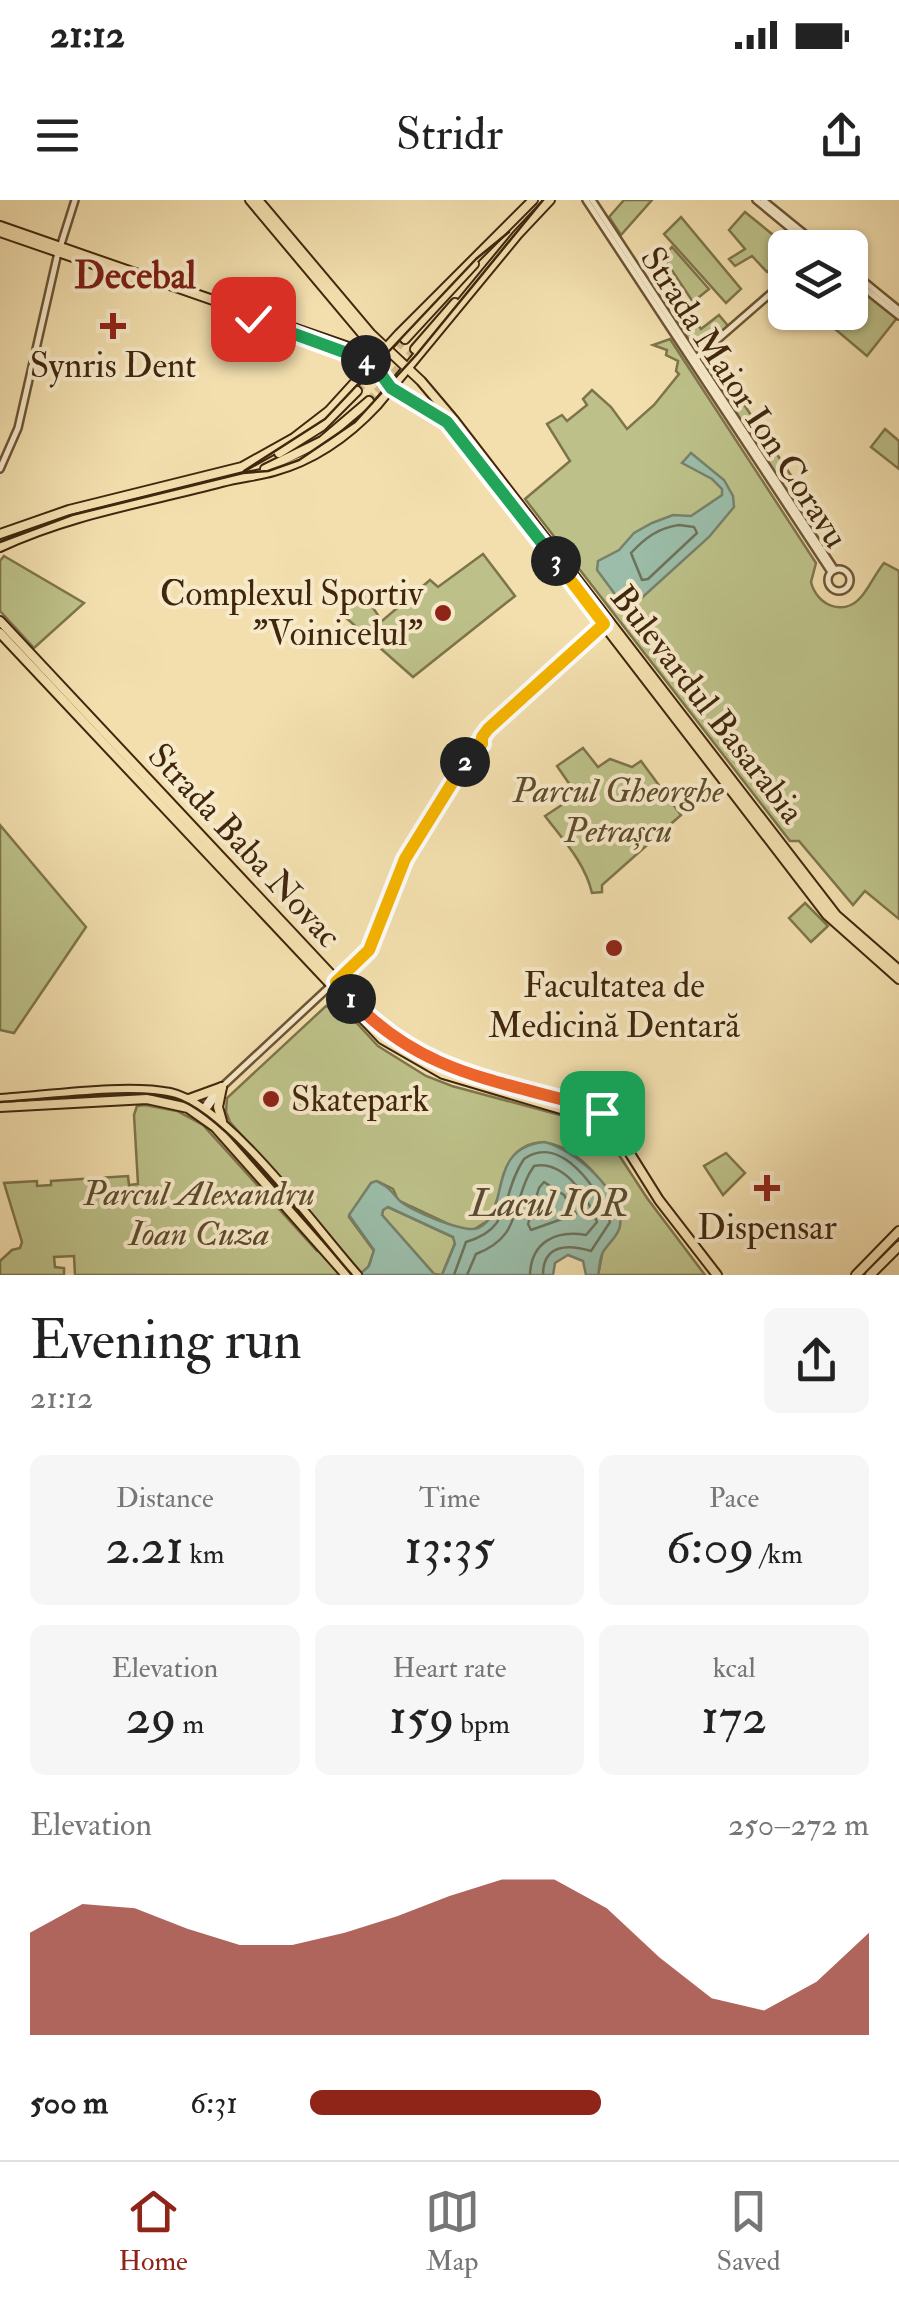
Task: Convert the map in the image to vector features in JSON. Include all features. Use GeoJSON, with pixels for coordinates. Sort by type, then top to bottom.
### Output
{"type":"FeatureCollection","features":[{"type":"Feature","properties":{"kind":"main road"},"geometry":{"type":"LineString","coordinates":[[250,200],[372,346],[373,358],[391,388]]}},
{"type":"Feature","properties":{"kind":"main road","name":"Bulevardul Basarabia"},"geometry":{"type":"LineString","coordinates":[[258,200],[371,334],[464,432],[827,915],[899,978]]}},
{"type":"Feature","properties":{"kind":"main road"},"geometry":{"type":"LineString","coordinates":[[245,471],[320,420],[373,358],[402,337],[533,200]]}},
{"type":"Feature","properties":{"kind":"main road"},"geometry":{"type":"LineString","coordinates":[[415,349],[550,200]]}},
{"type":"Feature","properties":{"kind":"main road"},"geometry":{"type":"LineString","coordinates":[[0,229],[373,358]]}},
{"type":"Feature","properties":{"kind":"main road"},"geometry":{"type":"LineString","coordinates":[[3,532],[69,510],[245,471],[281,469],[325,448],[356,426],[391,388],[518,234]]}},
{"type":"Feature","properties":{"kind":"main road"},"geometry":{"type":"LineString","coordinates":[[371,334],[402,337]]}},
{"type":"Feature","properties":{"kind":"main road","name":"Bulevardul Basarabia"},"geometry":{"type":"LineString","coordinates":[[391,388],[450,425],[825,902],[848,928],[899,970]]}},
{"type":"Feature","properties":{"kind":"main road"},"geometry":{"type":"LineString","coordinates":[[245,471],[311,434],[357,390]]}},
{"type":"Feature","properties":{"kind":"main road"},"geometry":{"type":"LineString","coordinates":[[0,547],[62,522],[245,471],[316,445],[346,424],[369,401]]}},
{"type":"Feature","properties":{"kind":"main road","name":"Strada Baba Novac"},"geometry":{"type":"LineString","coordinates":[[0,621],[376,1034],[424,1065],[454,1077],[614,1126]]}},
{"type":"Feature","properties":{"kind":"main road","name":"Strada Baba Novac"},"geometry":{"type":"LineString","coordinates":[[0,633],[333,985],[384,1032],[428,1059],[455,1070],[602,1108],[614,1126]]}},
{"type":"Feature","properties":{"kind":"main road"},"geometry":{"type":"LineString","coordinates":[[188,1099],[222,1087]]}},
{"type":"Feature","properties":{"kind":"main road"},"geometry":{"type":"LineString","coordinates":[[222,1087],[218,1103],[222,1121]]}},
{"type":"Feature","properties":{"kind":"main road"},"geometry":{"type":"LineString","coordinates":[[0,1099],[146,1091],[188,1099],[346,1271],[357,1275]]}},
{"type":"Feature","properties":{"kind":"main road"},"geometry":{"type":"LineString","coordinates":[[0,1107],[147,1099],[173,1103],[222,1121],[346,1271]]}},
{"type":"Feature","properties":{"kind":"main road"},"geometry":{"type":"LineString","coordinates":[[577,1112],[602,1108]]}},
{"type":"Feature","properties":{"kind":"main road"},"geometry":{"type":"LineString","coordinates":[[614,1126],[659,1200],[717,1275]]}},
{"type":"Feature","properties":{"kind":"main road"},"geometry":{"type":"LineString","coordinates":[[863,1274],[899,1231]]}},
{"type":"Feature","properties":{"kind":"main road"},"geometry":{"type":"LineString","coordinates":[[863,1274],[886,1260],[899,1246]]}},
{"type":"Feature","properties":{"kind":"main road"},"geometry":{"type":"LineString","coordinates":[[878,1253],[886,1260]]}},
{"type":"Feature","properties":{"kind":"street"},"geometry":{"type":"LineString","coordinates":[[0,469],[18,428],[59,249],[75,200]]}},
{"type":"Feature","properties":{"kind":"street","name":"Strada Maior Ion Coravu"},"geometry":{"type":"LineString","coordinates":[[589,200],[833,571],[848,574],[850,582],[845,589],[829,586],[833,571]]}},
{"type":"Feature","properties":{"kind":"street"},"geometry":{"type":"LineString","coordinates":[[756,200],[792,230]]}},
{"type":"Feature","properties":{"kind":"street"},"geometry":{"type":"LineString","coordinates":[[763,200],[800,230]]}},
{"type":"Feature","properties":{"kind":"street"},"geometry":{"type":"LineString","coordinates":[[868,288],[899,313]]}},
{"type":"Feature","properties":{"kind":"street"},"geometry":{"type":"LineString","coordinates":[[694,360],[768,296]]}},
{"type":"Feature","properties":{"kind":"street"},"geometry":{"type":"LineString","coordinates":[[203,1112],[222,1087],[369,950],[405,859],[477,744],[475,739],[482,737],[606,622]]}},
{"type":"Feature","properties":{"kind":"green space"},"geometry":{"type":"Polygon","coordinates":[[[624,200],[652,200],[621,235],[609,217],[624,200]]]}},
{"type":"Feature","properties":{"kind":"green space"},"geometry":{"type":"Polygon","coordinates":[[[745,212],[768,231],[768,271],[752,256],[735,266],[729,259],[745,249],[729,230],[745,212]]]}},
{"type":"Feature","properties":{"kind":"green space"},"geometry":{"type":"Polygon","coordinates":[[[681,217],[741,289],[726,303],[664,234],[681,217]]]}},
{"type":"Feature","properties":{"kind":"green space"},"geometry":{"type":"Polygon","coordinates":[[[672,247],[709,289],[693,302],[663,257],[672,247]]]}},
{"type":"Feature","properties":{"kind":"green space"},"geometry":{"type":"Polygon","coordinates":[[[868,295],[897,318],[867,356],[836,330],[868,330],[868,295]]]}},
{"type":"Feature","properties":{"kind":"green space"},"geometry":{"type":"Polygon","coordinates":[[[688,311],[701,329],[719,315],[729,327],[698,354],[675,319],[688,311]]]}},
{"type":"Feature","properties":{"kind":"green space"},"geometry":{"type":"Polygon","coordinates":[[[670,339],[816,563],[811,582],[818,597],[831,606],[846,607],[861,597],[884,563],[899,571],[899,919],[865,891],[853,905],[799,841],[790,841],[525,499],[570,461],[547,424],[562,415],[567,421],[587,405],[583,399],[592,390],[627,429],[654,405],[679,374],[678,361],[666,355],[667,350],[653,345],[670,339]]]}},
{"type":"Feature","properties":{"kind":"green space"},"geometry":{"type":"Polygon","coordinates":[[[733,394],[741,400],[792,477],[782,484],[728,401],[733,394]]]}},
{"type":"Feature","properties":{"kind":"green space"},"geometry":{"type":"Polygon","coordinates":[[[885,429],[899,441],[899,469],[871,447],[885,429]]]}},
{"type":"Feature","properties":{"kind":"green space","name":"Complexul Sportiv \"Voinicelul\""},"geometry":{"type":"Polygon","coordinates":[[[483,554],[515,596],[413,677],[344,616],[350,604],[348,597],[360,589],[382,621],[430,580],[438,587],[483,554]]]}},
{"type":"Feature","properties":{"kind":"green space"},"geometry":{"type":"Polygon","coordinates":[[[4,556],[84,603],[34,648],[0,611],[0,561],[4,556]]]}},
{"type":"Feature","properties":{"kind":"green space","name":"Parcul Gheorghe Petrașcu"},"geometry":{"type":"Polygon","coordinates":[[[583,748],[598,767],[610,759],[632,767],[641,761],[681,815],[602,885],[602,892],[592,893],[579,862],[545,816],[577,795],[557,766],[583,748]]]}},
{"type":"Feature","properties":{"kind":"green space"},"geometry":{"type":"Polygon","coordinates":[[[0,825],[86,927],[14,1033],[0,1030],[0,825]]]}},
{"type":"Feature","properties":{"kind":"green space"},"geometry":{"type":"Polygon","coordinates":[[[805,903],[828,926],[811,942],[789,918],[805,903]]]}},
{"type":"Feature","properties":{"kind":"green space","name":"Parcul Alexandru Ioan Cuza"},"geometry":{"type":"Polygon","coordinates":[[[326,1006],[335,1010],[342,1007],[378,1046],[426,1076],[582,1121],[604,1132],[705,1275],[598,1275],[607,1189],[578,1158],[554,1145],[541,1143],[516,1153],[489,1220],[473,1230],[461,1230],[398,1200],[393,1189],[377,1181],[371,1183],[349,1217],[374,1251],[368,1268],[352,1275],[358,1269],[230,1122],[226,1112],[227,1098],[326,1006]]]}},
{"type":"Feature","properties":{"kind":"green space","name":"Parcul Alexandru Ioan Cuza"},"geometry":{"type":"Polygon","coordinates":[[[137,1106],[177,1111],[203,1125],[338,1275],[75,1275],[74,1256],[54,1257],[55,1267],[64,1268],[64,1275],[0,1275],[0,1261],[20,1248],[22,1242],[4,1183],[37,1181],[37,1186],[51,1185],[51,1181],[128,1176],[129,1185],[138,1184],[134,1115],[137,1106]]]}},
{"type":"Feature","properties":{"kind":"green space"},"geometry":{"type":"Polygon","coordinates":[[[726,1153],[745,1173],[723,1195],[704,1166],[726,1153]]]}},
{"type":"Feature","properties":{"kind":"green space"},"geometry":{"type":"Polygon","coordinates":[[[388,1207],[453,1237],[455,1243],[442,1275],[434,1274],[382,1215],[388,1207]]]}},
{"type":"Feature","properties":{"kind":"water"},"geometry":{"type":"Polygon","coordinates":[[[691,453],[724,480],[734,507],[709,537],[635,604],[623,605],[597,570],[598,561],[619,550],[634,533],[652,523],[673,515],[691,516],[722,495],[722,489],[712,479],[682,463],[691,453]]]}},
{"type":"Feature","properties":{"kind":"water","name":"Lacul IOR"},"geometry":{"type":"Polygon","coordinates":[[[544,1142],[582,1163],[614,1200],[620,1226],[602,1255],[598,1275],[586,1275],[583,1261],[568,1255],[555,1263],[553,1275],[442,1275],[455,1244],[453,1237],[388,1207],[382,1215],[435,1275],[359,1275],[369,1266],[374,1250],[349,1215],[371,1183],[376,1181],[425,1215],[462,1228],[478,1228],[488,1221],[494,1209],[513,1156],[525,1147],[544,1142]]]}},
{"type":"Feature","properties":{"kind":"tunnel"},"geometry":{"type":"LineString","coordinates":[[357,391],[405,339]]}},
{"type":"Feature","properties":{"kind":"tunnel"},"geometry":{"type":"LineString","coordinates":[[369,401],[415,349]]}},
{"type":"Feature","properties":{"kind":"tram line"},"geometry":{"type":"LineString","coordinates":[[0,542],[72,515],[243,473],[268,471],[299,460],[355,422],[417,354],[543,200]]}},
{"type":"Feature","properties":{"kind":"tram line"},"geometry":{"type":"LineString","coordinates":[[244,471],[325,419],[476,259],[509,232]]}},
{"type":"Feature","properties":{"kind":"tram line"},"geometry":{"type":"LineString","coordinates":[[0,1102],[137,1093],[175,1098],[196,1108],[244,1149],[352,1275]]}},
{"type":"Feature","properties":{"kind":"place","name":"Synris Dent"},"geometry":{"type":"Point","coordinates":[113,326]}},
{"type":"Feature","properties":{"kind":"place","name":"Complexul Sportiv \"Voinicelul\""},"geometry":{"type":"Point","coordinates":[443,613]}},
{"type":"Feature","properties":{"kind":"place","name":"Facultatea de Medicină Dentară"},"geometry":{"type":"Point","coordinates":[614,948]}},
{"type":"Feature","properties":{"kind":"place","name":"Skatepark"},"geometry":{"type":"Point","coordinates":[271,1099]}},
{"type":"Feature","properties":{"kind":"place","name":"Dispensar"},"geometry":{"type":"Point","coordinates":[767,1188]}},
{"type":"Feature","properties":{"kind":"district","name":"Decebal"},"geometry":{"type":"Point","coordinates":[135,275]}},
{"type":"Feature","properties":{"kind":"route"},"geometry":{"type":"LineString","coordinates":[[253,319],[373,363],[391,388],[447,422],[604,624],[482,737],[482,744],[477,744],[405,859],[369,950],[336,982],[384,1032],[428,1059],[602,1113]]}}]}
